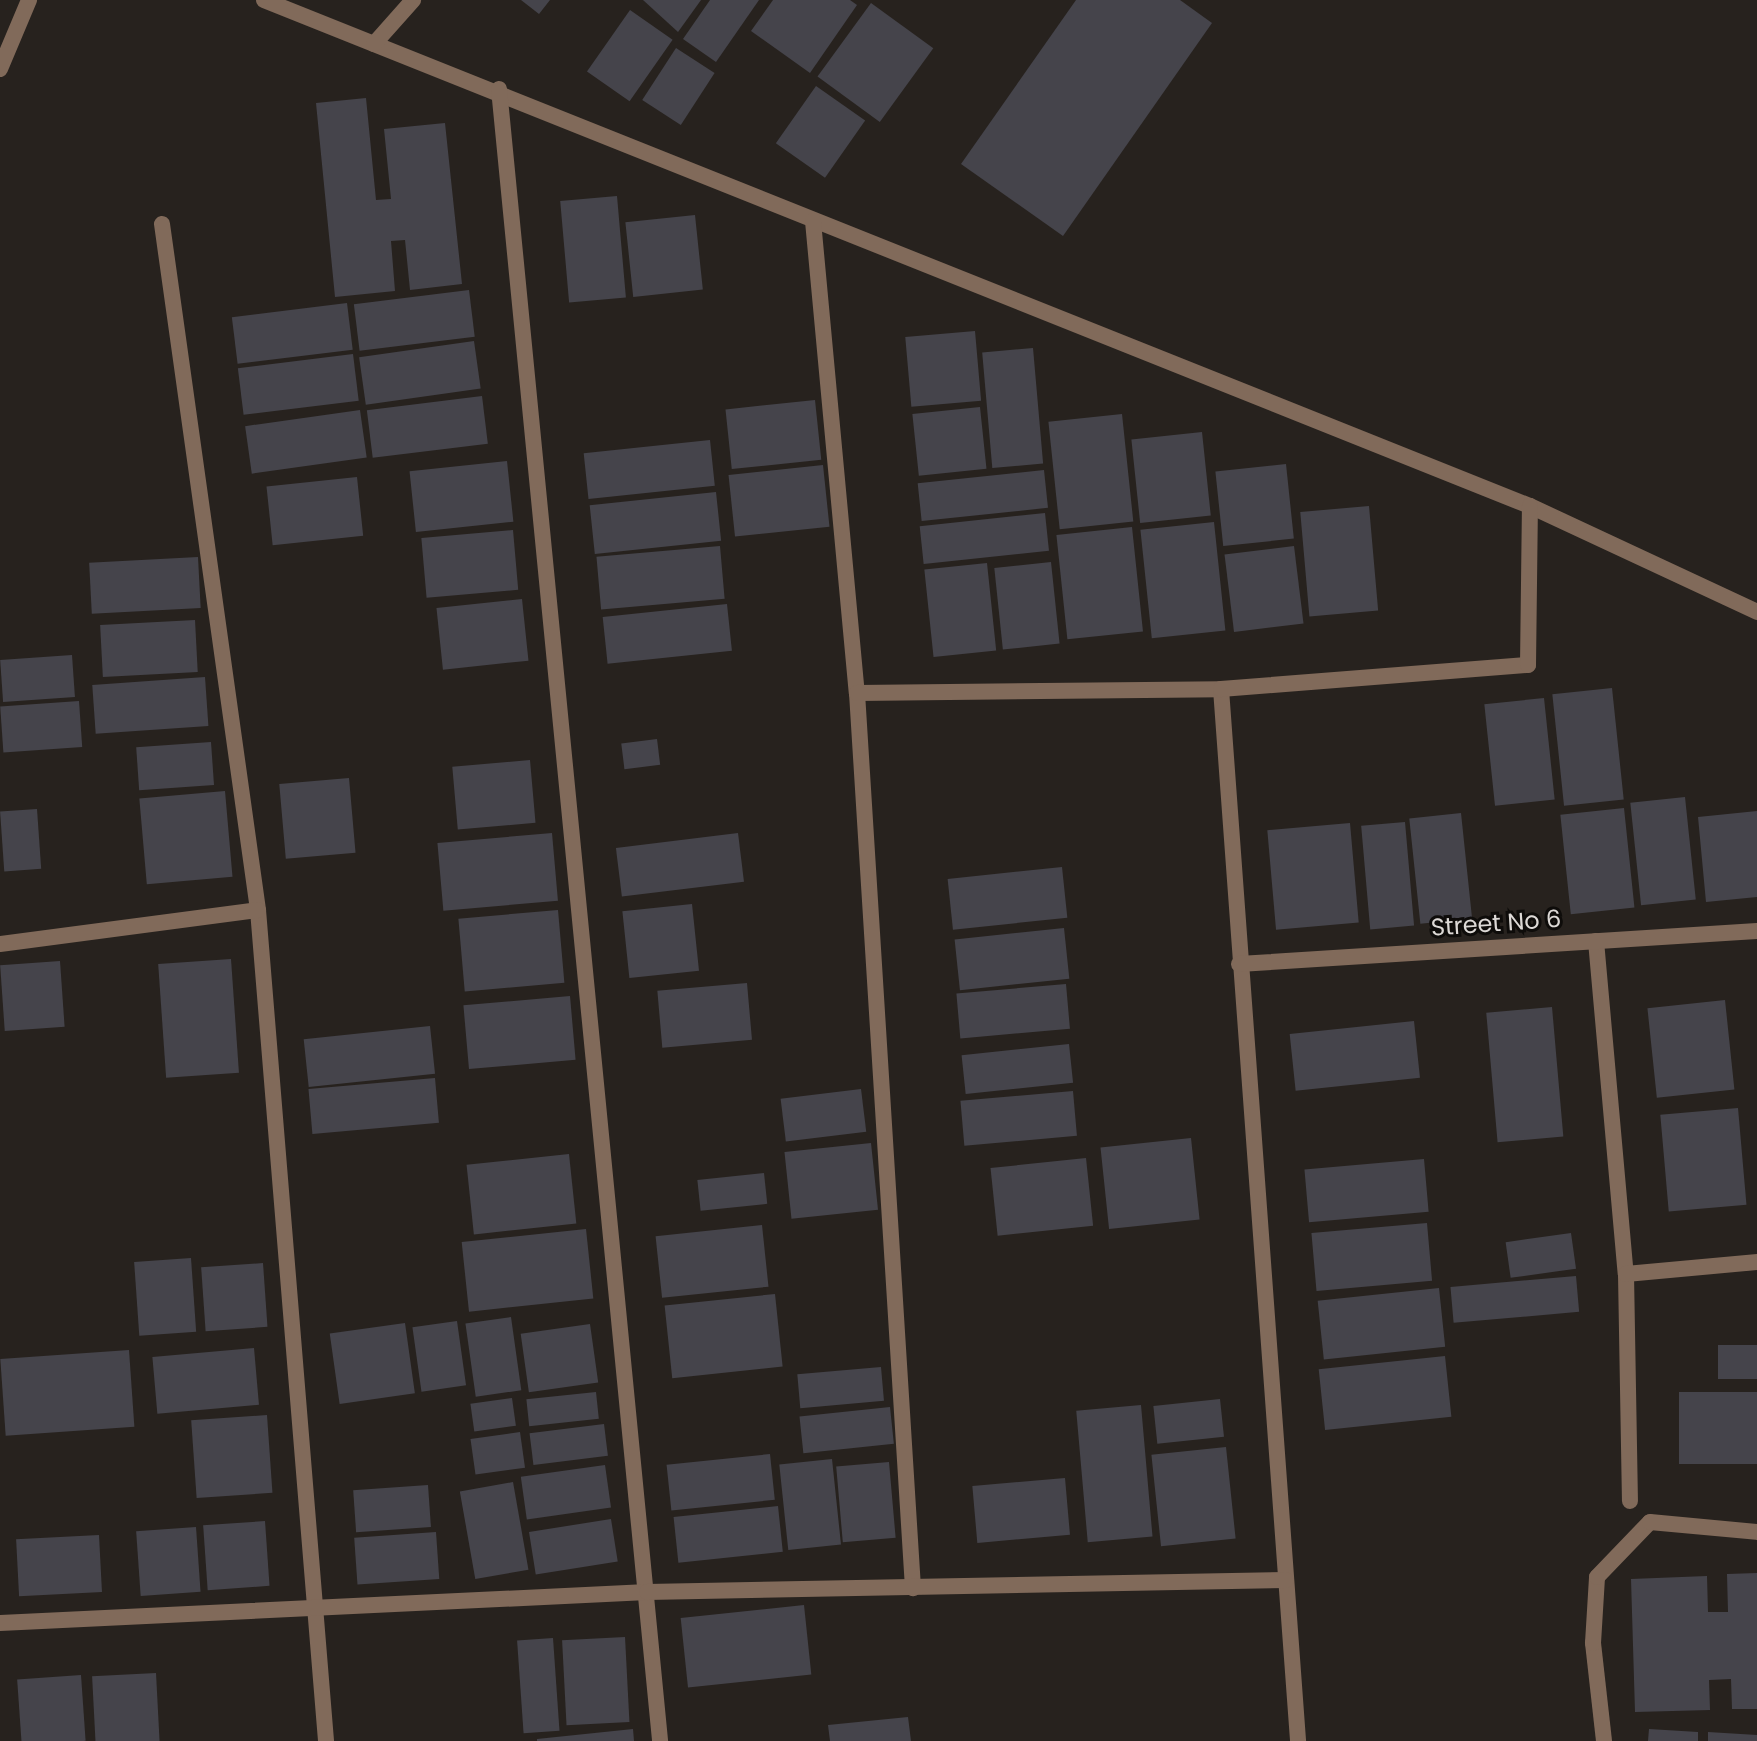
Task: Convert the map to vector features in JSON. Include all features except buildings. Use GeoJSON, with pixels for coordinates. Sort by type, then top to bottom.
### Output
{"type":"FeatureCollection","features":[{"type":"Feature","properties":{"kind":"street"},"geometry":{"type":"LineString","coordinates":[[0,69],[29,0]]}},
{"type":"Feature","properties":{"kind":"street"},"geometry":{"type":"LineString","coordinates":[[264,0],[499,89],[813,221],[1530,506],[1757,612]]}},
{"type":"Feature","properties":{"kind":"street"},"geometry":{"type":"LineString","coordinates":[[374,44],[413,0]]}},
{"type":"Feature","properties":{"kind":"street"},"geometry":{"type":"LineString","coordinates":[[499,89],[660,1741]]}},
{"type":"Feature","properties":{"kind":"street"},"geometry":{"type":"LineString","coordinates":[[813,221],[857,693],[913,1588]]}},
{"type":"Feature","properties":{"kind":"street"},"geometry":{"type":"LineString","coordinates":[[162,224],[258,910],[326,1741]]}},
{"type":"Feature","properties":{"kind":"street"},"geometry":{"type":"LineString","coordinates":[[857,693],[1221,689],[1528,665],[1530,506]]}},
{"type":"Feature","properties":{"kind":"street"},"geometry":{"type":"LineString","coordinates":[[1221,689],[1298,1741]]}},
{"type":"Feature","properties":{"kind":"street"},"geometry":{"type":"LineString","coordinates":[[0,944],[258,910]]}},
{"type":"Feature","properties":{"kind":"street","name":"Street No 6"},"geometry":{"type":"LineString","coordinates":[[1239,964],[1757,931]]}},
{"type":"Feature","properties":{"kind":"street"},"geometry":{"type":"LineString","coordinates":[[1596,941],[1626,1274],[1630,1501]]}},
{"type":"Feature","properties":{"kind":"street"},"geometry":{"type":"LineString","coordinates":[[1626,1274],[1757,1262]]}},
{"type":"Feature","properties":{"kind":"street"},"geometry":{"type":"LineString","coordinates":[[1604,1741],[1593,1643],[1597,1577],[1650,1522],[1757,1532]]}},
{"type":"Feature","properties":{"kind":"street"},"geometry":{"type":"LineString","coordinates":[[0,1623],[647,1592],[1286,1580]]}}]}
